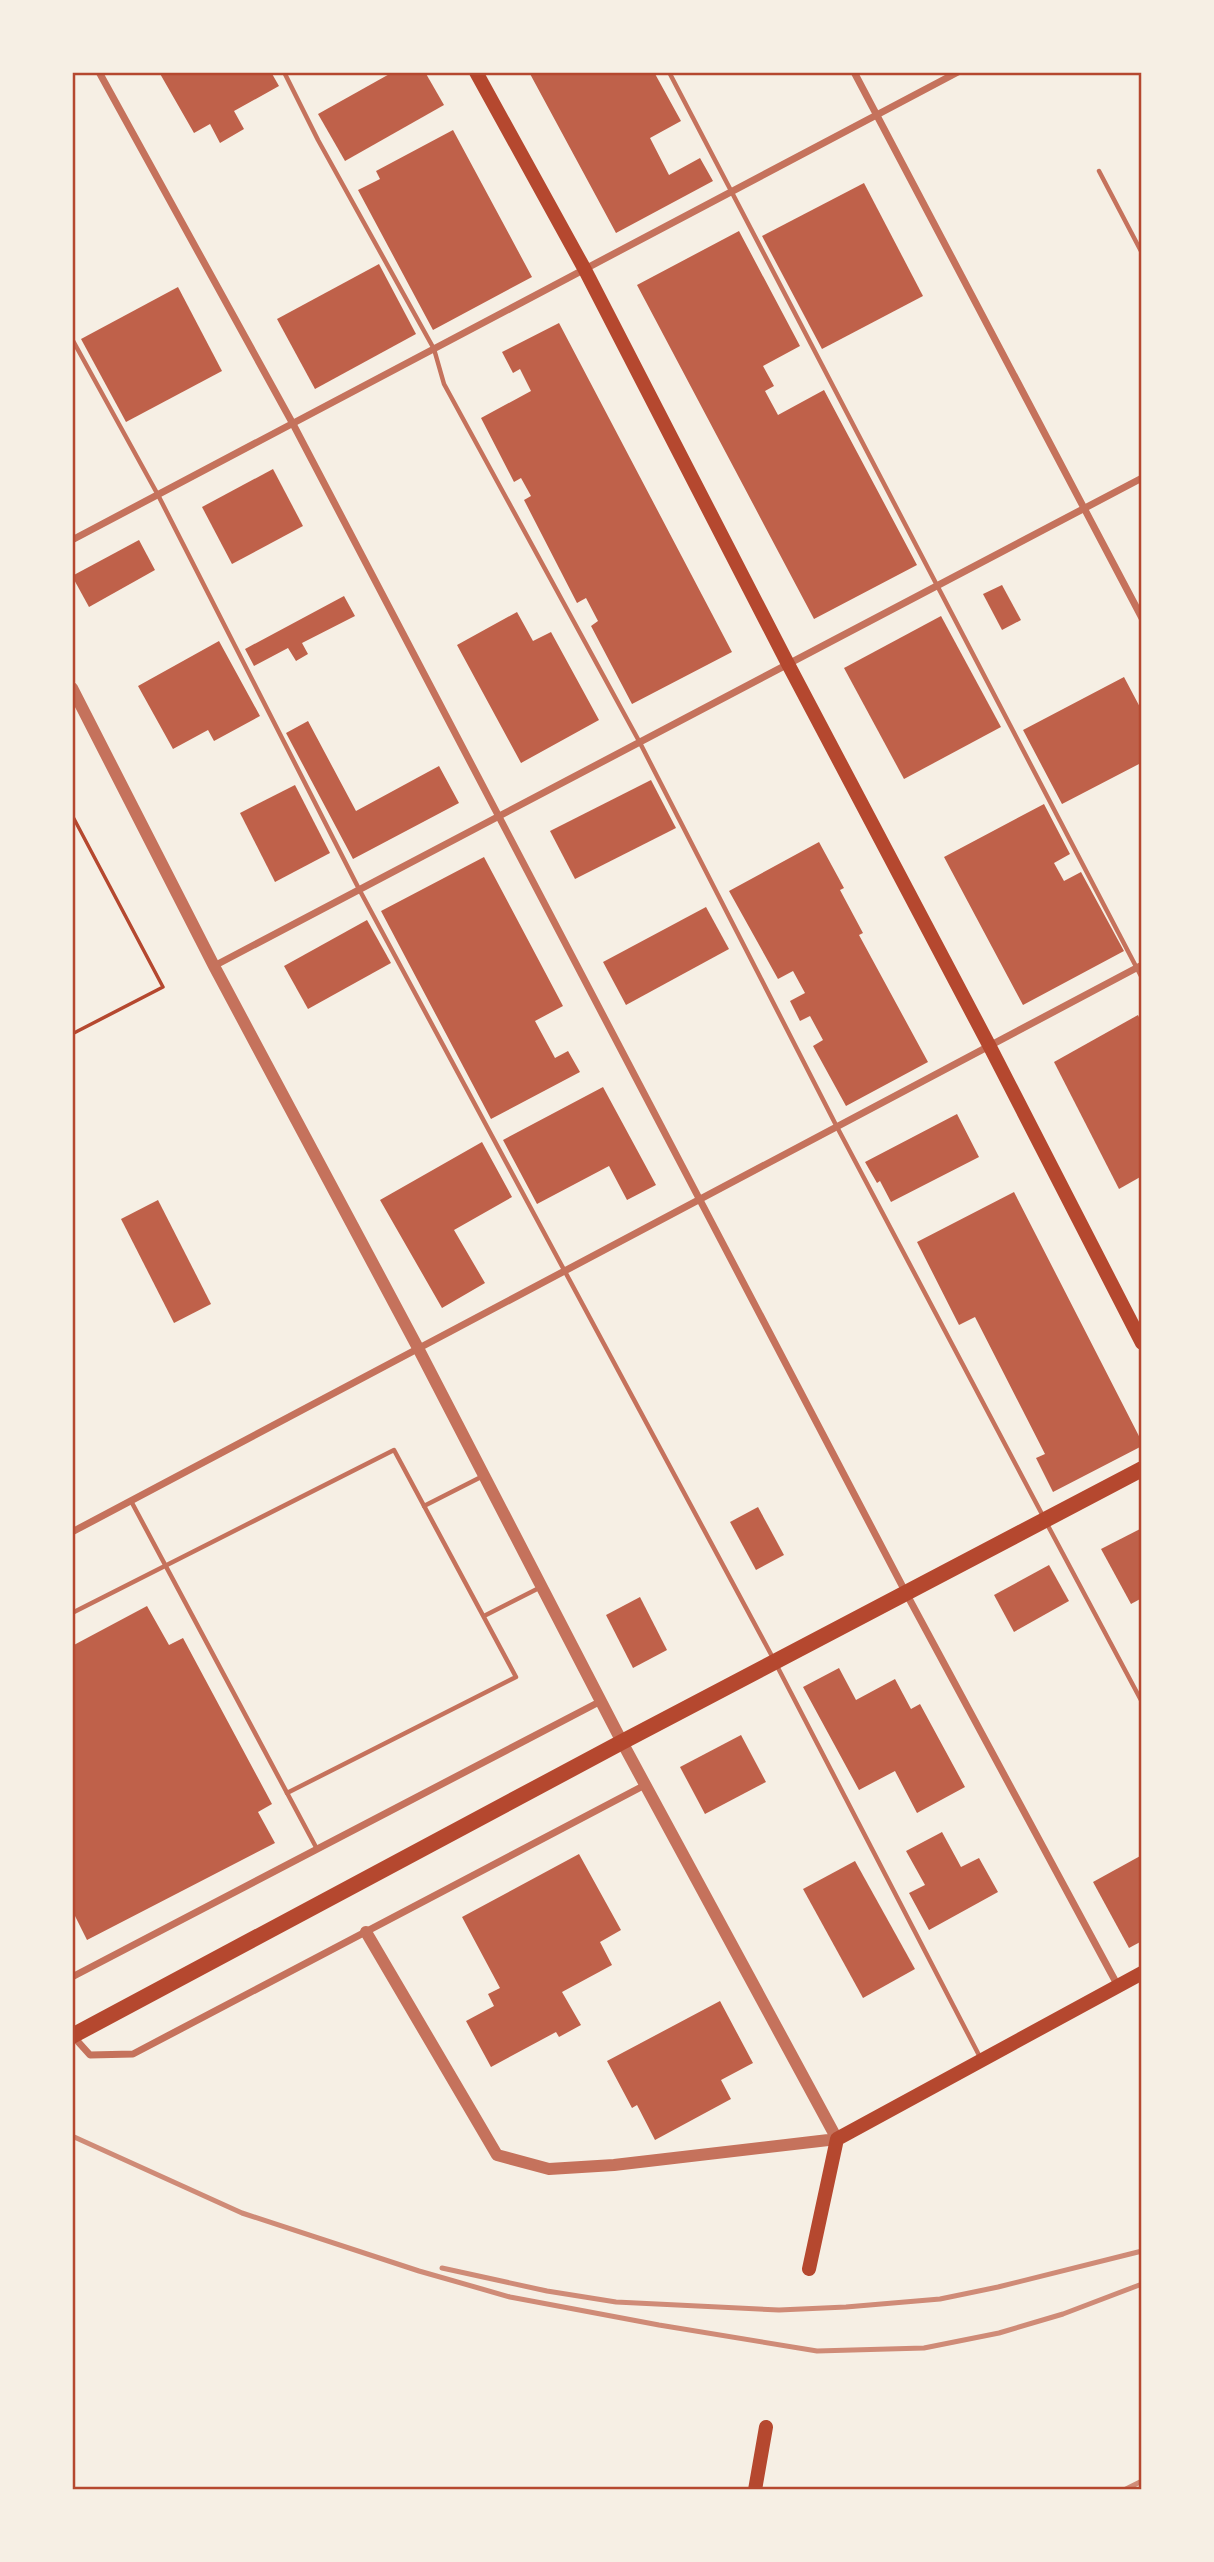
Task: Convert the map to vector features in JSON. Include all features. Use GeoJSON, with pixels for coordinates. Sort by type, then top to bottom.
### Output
{"type":"FeatureCollection","features":[{"type":"Feature","properties":{"kind":"highway"},"geometry":{"type":"LineString","coordinates":[[72,2035],[1142,1469]]}},
{"type":"Feature","properties":{"kind":"main road"},"geometry":{"type":"LineString","coordinates":[[476,72],[584,268],[1142,1343]]}},
{"type":"Feature","properties":{"kind":"main road"},"geometry":{"type":"LineString","coordinates":[[809,2269],[837,2139],[1142,1973]]}},
{"type":"Feature","properties":{"kind":"main road"},"geometry":{"type":"LineString","coordinates":[[755,2490],[766,2427]]}},
{"type":"Feature","properties":{"kind":"street"},"geometry":{"type":"LineString","coordinates":[[99,72],[293,424],[906,1593],[1118,1986]]}},
{"type":"Feature","properties":{"kind":"street"},"geometry":{"type":"LineString","coordinates":[[854,72],[1142,618]]}},
{"type":"Feature","properties":{"kind":"street"},"geometry":{"type":"LineString","coordinates":[[72,540],[958,72]]}},
{"type":"Feature","properties":{"kind":"street"},"geometry":{"type":"LineString","coordinates":[[214,966],[1142,478]]}},
{"type":"Feature","properties":{"kind":"street"},"geometry":{"type":"LineString","coordinates":[[72,688],[214,966],[418,1348],[622,1742],[837,2139],[614,2165],[549,2169],[497,2155],[366,1932]]}},
{"type":"Feature","properties":{"kind":"street"},"geometry":{"type":"LineString","coordinates":[[72,1532],[1140,966]]}},
{"type":"Feature","properties":{"kind":"street"},"geometry":{"type":"LineString","coordinates":[[72,1977],[601,1700]]}},
{"type":"Feature","properties":{"kind":"street"},"geometry":{"type":"LineString","coordinates":[[72,2035],[90,2055],[133,2054],[645,1785]]}},
{"type":"Feature","properties":{"kind":"lane"},"geometry":{"type":"LineString","coordinates":[[284,72],[318,140],[434,349],[444,384],[639,741],[837,1127],[1142,1702]]}},
{"type":"Feature","properties":{"kind":"lane"},"geometry":{"type":"LineString","coordinates":[[669,72],[937,586],[1140,966],[1142,978]]}},
{"type":"Feature","properties":{"kind":"lane"},"geometry":{"type":"LineString","coordinates":[[1099,171],[1142,253]]}},
{"type":"Feature","properties":{"kind":"lane"},"geometry":{"type":"LineString","coordinates":[[72,339],[158,495],[359,889],[775,1661],[982,2060]]}},
{"type":"Feature","properties":{"kind":"lane"},"geometry":{"type":"LineString","coordinates":[[72,1612],[394,1450],[516,1677],[287,1793]]}},
{"type":"Feature","properties":{"kind":"lane"},"geometry":{"type":"LineString","coordinates":[[424,1506],[484,1476]]}},
{"type":"Feature","properties":{"kind":"lane"},"geometry":{"type":"LineString","coordinates":[[131,1502],[317,1849]]}},
{"type":"Feature","properties":{"kind":"lane"},"geometry":{"type":"LineString","coordinates":[[484,1616],[542,1587]]}},
{"type":"Feature","properties":{"kind":"path"},"geometry":{"type":"LineString","coordinates":[[72,815],[163,986],[72,1034]]}},
{"type":"Feature","properties":{"kind":"building"},"geometry":{"type":"Polygon","coordinates":[[[159,72],[271,72],[279,86],[234,111],[244,129],[220,143],[210,124],[194,133],[159,72]]]}},
{"type":"Feature","properties":{"kind":"building"},"geometry":{"type":"Polygon","coordinates":[[[393,72],[425,72],[444,105],[345,161],[318,114],[393,72]]]}},
{"type":"Feature","properties":{"kind":"building"},"geometry":{"type":"Polygon","coordinates":[[[529,72],[654,72],[681,121],[650,138],[669,175],[700,158],[713,181],[616,233],[529,72]]]}},
{"type":"Feature","properties":{"kind":"building"},"geometry":{"type":"Polygon","coordinates":[[[453,130],[532,277],[433,330],[358,190],[380,179],[376,171],[453,130]]]}},
{"type":"Feature","properties":{"kind":"building"},"geometry":{"type":"Polygon","coordinates":[[[864,183],[923,296],[822,349],[762,236],[864,183]]]}},
{"type":"Feature","properties":{"kind":"building"},"geometry":{"type":"Polygon","coordinates":[[[739,231],[800,346],[763,366],[774,386],[765,391],[778,415],[824,390],[917,565],[814,619],[637,285],[739,231]]]}},
{"type":"Feature","properties":{"kind":"building"},"geometry":{"type":"Polygon","coordinates":[[[379,264],[416,334],[315,389],[277,319],[379,264]]]}},
{"type":"Feature","properties":{"kind":"building"},"geometry":{"type":"Polygon","coordinates":[[[178,287],[222,371],[126,422],[81,339],[178,287]]]}},
{"type":"Feature","properties":{"kind":"building"},"geometry":{"type":"Polygon","coordinates":[[[559,323],[732,652],[632,704],[591,626],[598,621],[586,598],[577,603],[524,500],[531,496],[521,478],[514,482],[481,418],[531,391],[520,369],[513,373],[502,352],[559,323]]]}},
{"type":"Feature","properties":{"kind":"building"},"geometry":{"type":"Polygon","coordinates":[[[273,469],[303,526],[232,564],[202,507],[273,469]]]}},
{"type":"Feature","properties":{"kind":"building"},"geometry":{"type":"Polygon","coordinates":[[[139,540],[155,570],[89,607],[72,576],[139,540]]]}},
{"type":"Feature","properties":{"kind":"building"},"geometry":{"type":"Polygon","coordinates":[[[1002,585],[1021,620],[1002,630],[983,594],[1002,585]]]}},
{"type":"Feature","properties":{"kind":"building"},"geometry":{"type":"Polygon","coordinates":[[[344,596],[355,616],[302,643],[308,654],[296,661],[288,648],[254,666],[245,649],[344,596]]]}},
{"type":"Feature","properties":{"kind":"building"},"geometry":{"type":"Polygon","coordinates":[[[517,612],[533,641],[551,632],[599,720],[521,763],[457,645],[517,612]]]}},
{"type":"Feature","properties":{"kind":"building"},"geometry":{"type":"Polygon","coordinates":[[[941,616],[1001,727],[904,779],[844,668],[941,616]]]}},
{"type":"Feature","properties":{"kind":"building"},"geometry":{"type":"Polygon","coordinates":[[[219,641],[260,716],[214,741],[208,730],[173,749],[138,686],[219,641]]]}},
{"type":"Feature","properties":{"kind":"building"},"geometry":{"type":"Polygon","coordinates":[[[1124,677],[1142,711],[1142,771],[1139,764],[1062,804],[1023,730],[1124,677]]]}},
{"type":"Feature","properties":{"kind":"building"},"geometry":{"type":"Polygon","coordinates":[[[308,721],[356,811],[439,766],[459,803],[353,859],[286,733],[308,721]]]}},
{"type":"Feature","properties":{"kind":"building"},"geometry":{"type":"Polygon","coordinates":[[[651,780],[676,828],[575,879],[550,831],[651,780]]]}},
{"type":"Feature","properties":{"kind":"building"},"geometry":{"type":"Polygon","coordinates":[[[295,785],[330,853],[275,882],[240,813],[295,785]]]}},
{"type":"Feature","properties":{"kind":"building"},"geometry":{"type":"Polygon","coordinates":[[[1044,804],[1070,854],[1054,863],[1064,881],[1081,872],[1124,951],[1023,1005],[944,857],[1044,804]]]}},
{"type":"Feature","properties":{"kind":"building"},"geometry":{"type":"Polygon","coordinates":[[[819,842],[844,888],[840,890],[863,933],[859,935],[928,1062],[846,1106],[813,1046],[823,1040],[810,1016],[800,1021],[790,1001],[805,993],[793,971],[778,979],[729,891],[819,842]]]}},
{"type":"Feature","properties":{"kind":"building"},"geometry":{"type":"Polygon","coordinates":[[[484,857],[563,1006],[535,1021],[555,1058],[568,1051],[580,1072],[491,1119],[381,911],[484,857]]]}},
{"type":"Feature","properties":{"kind":"building"},"geometry":{"type":"Polygon","coordinates":[[[706,907],[729,949],[626,1005],[603,962],[706,907]]]}},
{"type":"Feature","properties":{"kind":"building"},"geometry":{"type":"Polygon","coordinates":[[[367,920],[391,963],[308,1009],[284,966],[367,920]]]}},
{"type":"Feature","properties":{"kind":"building"},"geometry":{"type":"Polygon","coordinates":[[[1138,1015],[1142,1023],[1142,1176],[1119,1189],[1054,1062],[1138,1015]]]}},
{"type":"Feature","properties":{"kind":"building"},"geometry":{"type":"Polygon","coordinates":[[[603,1087],[656,1185],[627,1200],[609,1166],[537,1204],[503,1140],[603,1087]]]}},
{"type":"Feature","properties":{"kind":"building"},"geometry":{"type":"Polygon","coordinates":[[[957,1114],[979,1157],[891,1202],[880,1181],[877,1183],[865,1162],[957,1114]]]}},
{"type":"Feature","properties":{"kind":"building"},"geometry":{"type":"Polygon","coordinates":[[[482,1142],[512,1197],[454,1230],[485,1283],[442,1308],[380,1200],[482,1142]]]}},
{"type":"Feature","properties":{"kind":"building"},"geometry":{"type":"Polygon","coordinates":[[[1014,1192],[1142,1442],[1142,1446],[1053,1492],[1036,1458],[1045,1454],[975,1317],[959,1325],[917,1242],[1014,1192]]]}},
{"type":"Feature","properties":{"kind":"building"},"geometry":{"type":"Polygon","coordinates":[[[158,1200],[211,1304],[174,1323],[121,1219],[158,1200]]]}},
{"type":"Feature","properties":{"kind":"building"},"geometry":{"type":"Polygon","coordinates":[[[758,1507],[784,1555],[756,1570],[730,1522],[758,1507]]]}},
{"type":"Feature","properties":{"kind":"building"},"geometry":{"type":"Polygon","coordinates":[[[1142,1528],[1142,1598],[1131,1604],[1101,1549],[1142,1528]]]}},
{"type":"Feature","properties":{"kind":"building"},"geometry":{"type":"Polygon","coordinates":[[[1049,1565],[1069,1601],[1014,1632],[994,1595],[1049,1565]]]}},
{"type":"Feature","properties":{"kind":"building"},"geometry":{"type":"Polygon","coordinates":[[[640,1597],[667,1650],[633,1668],[606,1615],[640,1597]]]}},
{"type":"Feature","properties":{"kind":"building"},"geometry":{"type":"Polygon","coordinates":[[[147,1606],[169,1645],[183,1638],[272,1804],[258,1812],[275,1843],[87,1940],[72,1910],[72,1646],[147,1606]]]}},
{"type":"Feature","properties":{"kind":"building"},"geometry":{"type":"Polygon","coordinates":[[[839,1668],[856,1700],[895,1679],[911,1709],[920,1704],[965,1787],[917,1813],[895,1771],[859,1790],[803,1687],[839,1668]]]}},
{"type":"Feature","properties":{"kind":"building"},"geometry":{"type":"Polygon","coordinates":[[[741,1735],[766,1782],[705,1814],[680,1767],[741,1735]]]}},
{"type":"Feature","properties":{"kind":"building"},"geometry":{"type":"Polygon","coordinates":[[[942,1832],[961,1867],[979,1858],[998,1892],[929,1930],[909,1893],[925,1885],[906,1851],[942,1832]]]}},
{"type":"Feature","properties":{"kind":"building"},"geometry":{"type":"Polygon","coordinates":[[[579,1854],[621,1930],[600,1942],[612,1965],[562,1992],[581,2025],[559,2037],[556,2032],[491,2067],[466,2021],[494,2006],[488,1994],[500,1988],[462,1917],[579,1854]]]}},
{"type":"Feature","properties":{"kind":"building"},"geometry":{"type":"Polygon","coordinates":[[[1142,1855],[1142,1941],[1129,1948],[1093,1882],[1142,1855]]]}},
{"type":"Feature","properties":{"kind":"building"},"geometry":{"type":"Polygon","coordinates":[[[855,1861],[915,1969],[863,1998],[803,1889],[855,1861]]]}},
{"type":"Feature","properties":{"kind":"building"},"geometry":{"type":"Polygon","coordinates":[[[720,2001],[753,2063],[721,2080],[731,2099],[655,2140],[637,2105],[632,2108],[607,2061],[720,2001]]]}},
{"type":"Feature","properties":{"kind":"railway"},"geometry":{"type":"LineString","coordinates":[[72,2136],[242,2213],[419,2271],[510,2297],[817,2351],[924,2348],[999,2333],[1063,2314],[1142,2284]]}},
{"type":"Feature","properties":{"kind":"railway"},"geometry":{"type":"LineString","coordinates":[[442,2268],[547,2291],[616,2302],[779,2310],[940,2299],[1142,2251]]}},
{"type":"Feature","properties":{"kind":"railway"},"geometry":{"type":"LineString","coordinates":[[1124,2490],[1142,2481]]}}]}
